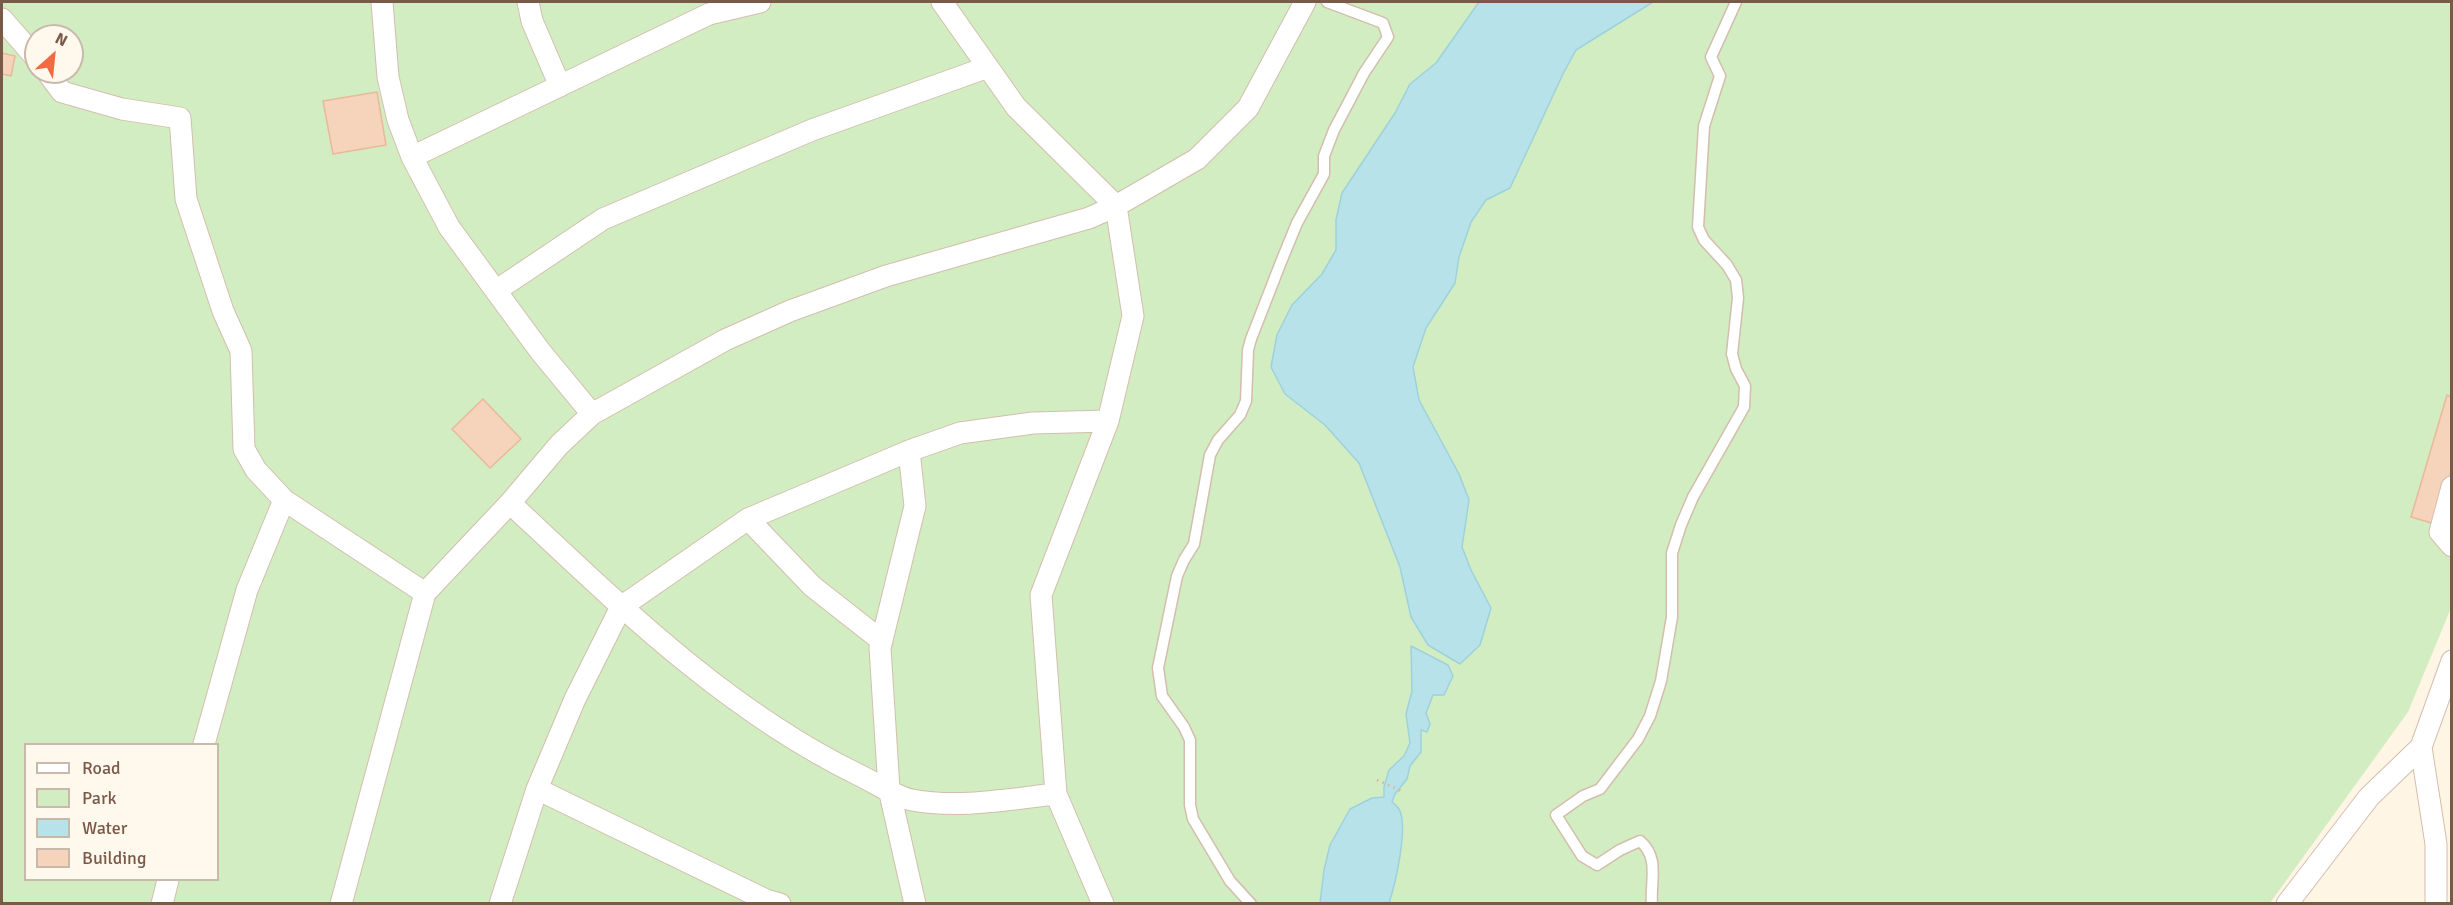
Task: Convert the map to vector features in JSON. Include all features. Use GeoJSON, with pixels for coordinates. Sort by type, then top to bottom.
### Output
{"type":"FeatureCollection","features":[{"type":"Feature","properties":{"kind":"street"},"geometry":{"type":"LineString","coordinates":[[382,2],[388,77],[398,120],[412,157],[449,227],[540,351],[592,414]]}},
{"type":"Feature","properties":{"kind":"street"},"geometry":{"type":"LineString","coordinates":[[528,2],[532,21],[560,86]]}},
{"type":"Feature","properties":{"kind":"street"},"geometry":{"type":"LineString","coordinates":[[412,157],[560,86],[709,8],[760,2]]}},
{"type":"Feature","properties":{"kind":"street"},"geometry":{"type":"LineString","coordinates":[[942,2],[1016,107],[1116,206],[1132,316],[1108,421],[1041,595],[1056,794],[1102,903]]}},
{"type":"Feature","properties":{"kind":"street"},"geometry":{"type":"LineString","coordinates":[[341,903],[425,593],[510,503],[560,445],[592,414],[725,340],[790,311],[886,276],[1089,218],[1116,206],[1197,159],[1248,108],[1305,2]]}},
{"type":"Feature","properties":{"kind":"street"},"geometry":{"type":"LineString","coordinates":[[2,19],[24,44]]}},
{"type":"Feature","properties":{"kind":"street"},"geometry":{"type":"LineString","coordinates":[[497,290],[603,219],[812,130],[988,67]]}},
{"type":"Feature","properties":{"kind":"street"},"geometry":{"type":"LineString","coordinates":[[56,84],[62,92],[122,109],[180,118],[186,199],[223,311],[241,351],[244,449],[256,470],[284,500],[425,593]]}},
{"type":"Feature","properties":{"kind":"street"},"geometry":{"type":"LineString","coordinates":[[500,903],[537,789],[575,699],[621,607],[726,532],[748,519],[909,451],[960,433],[1034,423],[1108,421]]}},
{"type":"Feature","properties":{"kind":"street"},"geometry":{"type":"LineString","coordinates":[[909,451],[915,506],[880,648],[889,789],[915,903]]}},
{"type":"Feature","properties":{"kind":"street"},"geometry":{"type":"LineString","coordinates":[[2451,487],[2440,532],[2451,546]]}},
{"type":"Feature","properties":{"kind":"street"},"geometry":{"type":"LineString","coordinates":[[204,743],[247,590],[284,500]]}},
{"type":"Feature","properties":{"kind":"street"},"geometry":{"type":"LineString","coordinates":[[510,503],[621,607],[758,718],[844,768],[910,800],[968,804],[1056,794]]}},
{"type":"Feature","properties":{"kind":"street"},"geometry":{"type":"LineString","coordinates":[[748,519],[812,586],[882,640]]}},
{"type":"Feature","properties":{"kind":"street"},"geometry":{"type":"LineString","coordinates":[[2287,903],[2369,797],[2421,747],[2451,661]]}},
{"type":"Feature","properties":{"kind":"street"},"geometry":{"type":"LineString","coordinates":[[2421,747],[2436,844],[2436,903]]}},
{"type":"Feature","properties":{"kind":"street"},"geometry":{"type":"LineString","coordinates":[[537,789],[766,900],[780,903]]}},
{"type":"Feature","properties":{"kind":"street"},"geometry":{"type":"LineString","coordinates":[[162,903],[168,881]]}},
{"type":"Feature","properties":{"kind":"lane"},"geometry":{"type":"LineString","coordinates":[[1251,903],[1230,881],[1193,819],[1190,805],[1190,740],[1184,727],[1162,696],[1158,668],[1177,576],[1194,544],[1210,455],[1218,440],[1240,415],[1246,401],[1248,350],[1251,339],[1289,242],[1324,174],[1324,156],[1334,130],[1364,73],[1389,37],[1383,23],[1328,2]]}},
{"type":"Feature","properties":{"kind":"lane"},"geometry":{"type":"LineString","coordinates":[[1652,903],[1653,857],[1649,848],[1640,841],[1620,850],[1597,865],[1582,856],[1556,815],[1583,796],[1600,789],[1638,739],[1650,716],[1661,681],[1672,617],[1672,554],[1693,497],[1744,407],[1745,386],[1736,369],[1732,354],[1738,298],[1736,280],[1704,240],[1698,227],[1704,126],[1720,76],[1711,57],[1736,2]]}},
{"type":"Feature","properties":{"kind":"path"},"geometry":{"type":"LineString","coordinates":[[1377,780],[1404,792]]}},
{"type":"Feature","properties":{"kind":"green space"},"geometry":{"type":"Polygon","coordinates":[[[2,2],[2451,2],[2451,608],[2408,712],[2270,903],[2,904],[2,2]]]}},
{"type":"Feature","properties":{"kind":"water"},"geometry":{"type":"Polygon","coordinates":[[[1479,2],[1653,2],[1576,50],[1510,188],[1486,200],[1471,222],[1459,257],[1455,283],[1426,328],[1413,367],[1419,400],[1459,474],[1469,500],[1462,547],[1491,608],[1480,645],[1460,664],[1428,645],[1411,617],[1400,567],[1359,463],[1325,425],[1285,394],[1271,367],[1277,335],[1292,305],[1322,274],[1336,250],[1336,220],[1342,193],[1395,113],[1410,84],[1436,63],[1479,2]]]}},
{"type":"Feature","properties":{"kind":"water"},"geometry":{"type":"Polygon","coordinates":[[[1411,646],[1448,665],[1453,676],[1444,695],[1433,695],[1426,713],[1430,724],[1427,732],[1421,730],[1421,752],[1410,766],[1407,779],[1395,794],[1392,802],[1399,809],[1402,817],[1402,841],[1389,903],[1320,903],[1330,845],[1350,809],[1372,798],[1384,797],[1384,787],[1389,770],[1404,756],[1410,743],[1406,714],[1412,691],[1411,646]]]}},
{"type":"Feature","properties":{"kind":"building"},"geometry":{"type":"Polygon","coordinates":[[[2,53],[15,56],[11,76],[2,74],[2,53]]]}},
{"type":"Feature","properties":{"kind":"building"},"geometry":{"type":"Polygon","coordinates":[[[377,92],[386,145],[333,154],[323,101],[377,92]]]}},
{"type":"Feature","properties":{"kind":"building"},"geometry":{"type":"Polygon","coordinates":[[[2447,395],[2452,397],[2452,469],[2435,524],[2411,517],[2447,395]]]}},
{"type":"Feature","properties":{"kind":"building"},"geometry":{"type":"Polygon","coordinates":[[[483,399],[521,439],[490,468],[452,429],[483,399]]]}}]}
